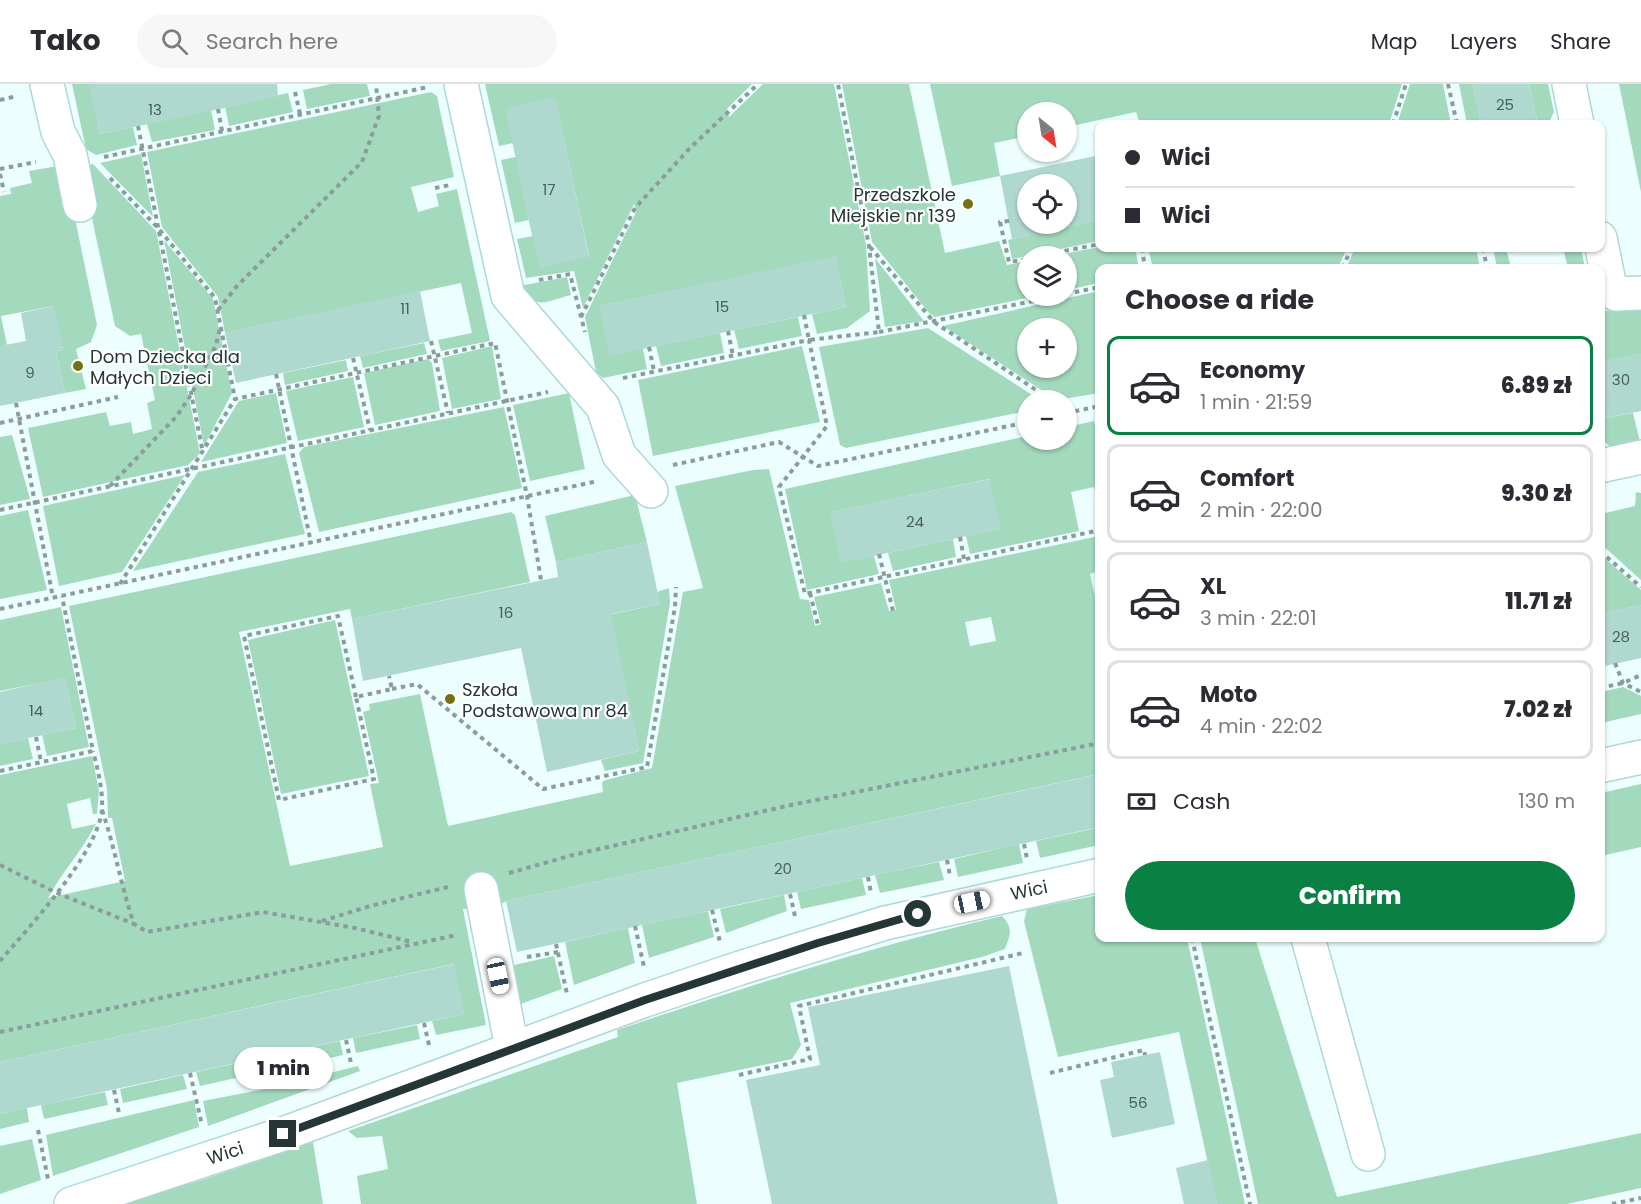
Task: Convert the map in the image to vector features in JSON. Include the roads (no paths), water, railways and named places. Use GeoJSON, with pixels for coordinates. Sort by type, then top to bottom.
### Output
{"type":"FeatureCollection","features":[{"type":"Feature","properties":{"kind":"street"},"geometry":{"type":"LineString","coordinates":[[47,84],[58,132],[70,155],[80,205]]}},
{"type":"Feature","properties":{"kind":"street"},"geometry":{"type":"LineString","coordinates":[[461,84],[508,296],[515,308],[603,407],[619,455],[644,482]]}},
{"type":"Feature","properties":{"kind":"street"},"geometry":{"type":"LineString","coordinates":[[1569,84],[1576,120]]}},
{"type":"Feature","properties":{"kind":"street"},"geometry":{"type":"LineString","coordinates":[[1603,252],[1610,287],[1616,294],[1641,293]]}},
{"type":"Feature","properties":{"kind":"street"},"geometry":{"type":"LineString","coordinates":[[1605,465],[1641,457]]}},
{"type":"Feature","properties":{"kind":"street"},"geometry":{"type":"LineString","coordinates":[[1605,765],[1641,757]]}},
{"type":"Feature","properties":{"kind":"street","name":"Wici"},"geometry":{"type":"LineString","coordinates":[[71,1204],[283,1134],[656,996],[885,923],[1095,876]]}},
{"type":"Feature","properties":{"kind":"street"},"geometry":{"type":"LineString","coordinates":[[477,883],[512,1048]]}},
{"type":"Feature","properties":{"kind":"street"},"geometry":{"type":"LineString","coordinates":[[1309,942],[1368,1154]]}},
{"type":"Feature","properties":{"kind":"place","name":"Przedszkole Miejskie nr 139"},"geometry":{"type":"Point","coordinates":[968,204]}},
{"type":"Feature","properties":{"kind":"place","name":"Dom Dziecka dla Małych Dzieci"},"geometry":{"type":"Point","coordinates":[78,366]}},
{"type":"Feature","properties":{"kind":"place","name":"Szkoła Podstawowa nr 84"},"geometry":{"type":"Point","coordinates":[450,699]}}]}
